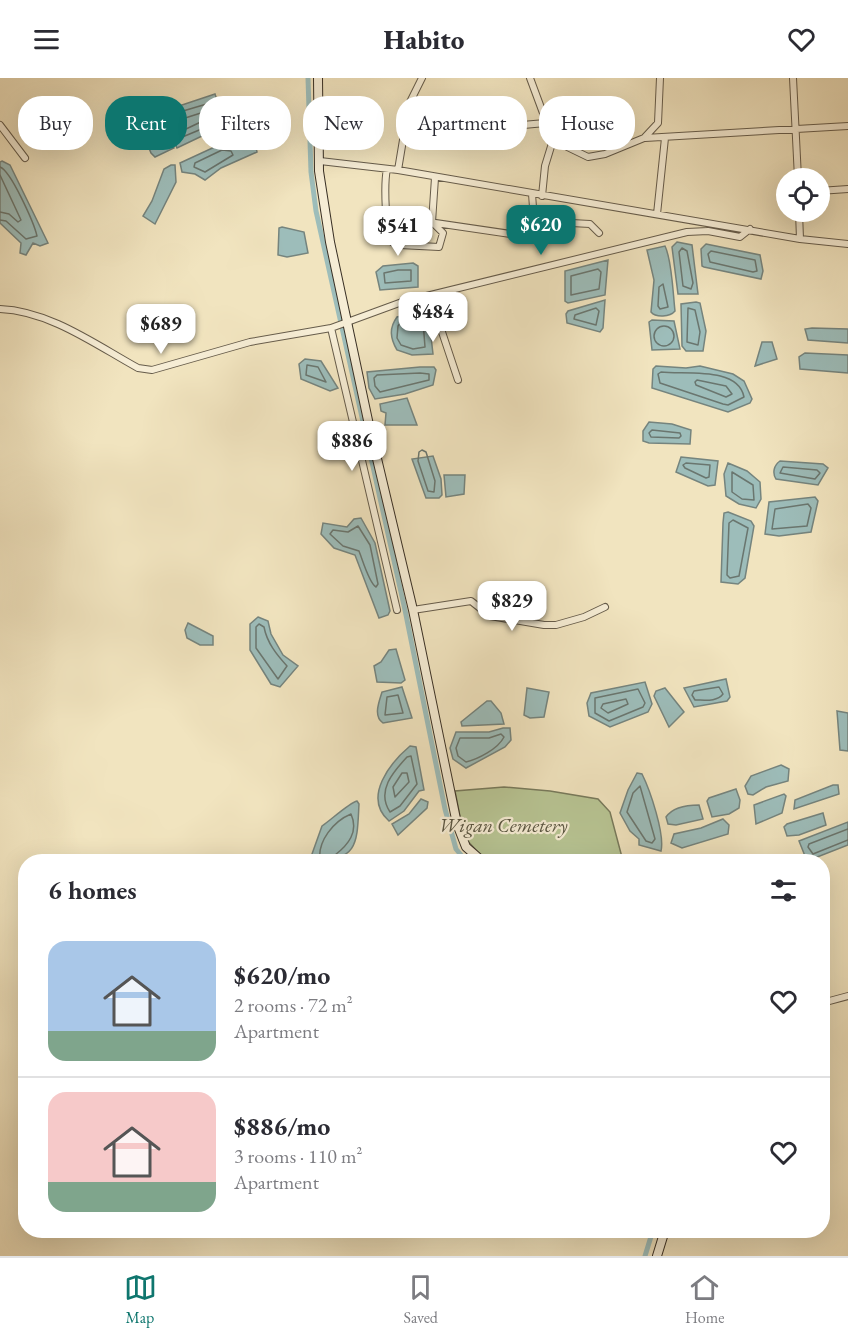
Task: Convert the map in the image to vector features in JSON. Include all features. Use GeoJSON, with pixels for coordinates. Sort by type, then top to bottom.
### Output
{"type":"FeatureCollection","features":[{"type":"Feature","properties":{"kind":"street"},"geometry":{"type":"LineString","coordinates":[[318,78],[321,185],[330,242],[369,424],[413,610],[460,835],[466,847],[474,854]]}},
{"type":"Feature","properties":{"kind":"street"},"geometry":{"type":"LineString","coordinates":[[413,96],[422,78]]}},
{"type":"Feature","properties":{"kind":"street"},"geometry":{"type":"LineString","coordinates":[[530,78],[539,103]]}},
{"type":"Feature","properties":{"kind":"street"},"geometry":{"type":"LineString","coordinates":[[644,138],[658,123],[661,78]]}},
{"type":"Feature","properties":{"kind":"street"},"geometry":{"type":"LineString","coordinates":[[793,78],[797,168]]}},
{"type":"Feature","properties":{"kind":"street"},"geometry":{"type":"LineString","coordinates":[[0,125],[25,158]]}},
{"type":"Feature","properties":{"kind":"street"},"geometry":{"type":"LineString","coordinates":[[635,142],[644,138],[848,126]]}},
{"type":"Feature","properties":{"kind":"street"},"geometry":{"type":"LineString","coordinates":[[657,214],[665,138]]}},
{"type":"Feature","properties":{"kind":"street"},"geometry":{"type":"LineString","coordinates":[[398,170],[401,150]]}},
{"type":"Feature","properties":{"kind":"street"},"geometry":{"type":"LineString","coordinates":[[542,196],[545,166],[550,150]]}},
{"type":"Feature","properties":{"kind":"street"},"geometry":{"type":"LineString","coordinates":[[574,150],[588,157],[615,150]]}},
{"type":"Feature","properties":{"kind":"street"},"geometry":{"type":"LineString","coordinates":[[320,161],[398,170],[800,239],[848,244]]}},
{"type":"Feature","properties":{"kind":"street"},"geometry":{"type":"LineString","coordinates":[[387,169],[385,190],[389,238],[400,245],[439,248],[443,233],[432,222],[435,178]]}},
{"type":"Feature","properties":{"kind":"street"},"geometry":{"type":"LineString","coordinates":[[830,190],[848,189]]}},
{"type":"Feature","properties":{"kind":"street"},"geometry":{"type":"LineString","coordinates":[[388,216],[528,237],[535,234],[532,194]]}},
{"type":"Feature","properties":{"kind":"street"},"geometry":{"type":"LineString","coordinates":[[534,221],[590,224],[599,233]]}},
{"type":"Feature","properties":{"kind":"street"},"geometry":{"type":"LineString","coordinates":[[799,222],[800,239]]}},
{"type":"Feature","properties":{"kind":"street"},"geometry":{"type":"LineString","coordinates":[[0,309],[23,311],[43,318],[138,368],[147,370],[250,342],[333,327],[369,313],[498,277],[687,232],[708,231],[740,237],[750,229]]}},
{"type":"Feature","properties":{"kind":"street"},"geometry":{"type":"LineString","coordinates":[[409,302],[429,305],[435,310],[458,380]]}},
{"type":"Feature","properties":{"kind":"street"},"geometry":{"type":"LineString","coordinates":[[333,327],[397,610]]}},
{"type":"Feature","properties":{"kind":"street"},"geometry":{"type":"LineString","coordinates":[[413,610],[471,601],[490,616],[556,625],[584,617],[605,607]]}},
{"type":"Feature","properties":{"kind":"street"},"geometry":{"type":"LineString","coordinates":[[830,1001],[848,996]]}},
{"type":"Feature","properties":{"kind":"street"},"geometry":{"type":"LineString","coordinates":[[657,1256],[663,1238]]}},
{"type":"Feature","properties":{"kind":"green space","name":"Wigan Cemetery"},"geometry":{"type":"Polygon","coordinates":[[[504,787],[550,791],[598,799],[610,812],[621,854],[480,854],[464,837],[455,791],[504,787]]]}},
{"type":"Feature","properties":{"kind":"water"},"geometry":{"type":"Polygon","coordinates":[[[199,99],[199,137],[187,143],[187,103],[199,99]]]}},
{"type":"Feature","properties":{"kind":"water"},"geometry":{"type":"Polygon","coordinates":[[[150,150],[170,150],[155,157],[150,150]]]}},
{"type":"Feature","properties":{"kind":"water"},"geometry":{"type":"Polygon","coordinates":[[[208,150],[257,150],[257,152],[221,168],[205,180],[195,174],[182,172],[180,163],[208,150]]]}},
{"type":"Feature","properties":{"kind":"water"},"geometry":{"type":"Polygon","coordinates":[[[0,162],[10,165],[48,243],[40,246],[33,243],[26,255],[20,253],[21,243],[0,223],[0,162]]]}},
{"type":"Feature","properties":{"kind":"water"},"geometry":{"type":"Polygon","coordinates":[[[175,165],[176,182],[155,224],[143,216],[152,201],[164,169],[175,165]]]}},
{"type":"Feature","properties":{"kind":"water"},"geometry":{"type":"Polygon","coordinates":[[[279,228],[304,232],[308,253],[287,257],[278,255],[279,228]]]}},
{"type":"Feature","properties":{"kind":"water"},"geometry":{"type":"Polygon","coordinates":[[[677,242],[692,245],[698,294],[678,294],[672,247],[677,242]]]}},
{"type":"Feature","properties":{"kind":"water"},"geometry":{"type":"Polygon","coordinates":[[[706,244],[760,255],[763,271],[761,279],[702,266],[701,249],[706,244]]]}},
{"type":"Feature","properties":{"kind":"water"},"geometry":{"type":"Polygon","coordinates":[[[665,246],[671,268],[675,311],[667,316],[659,316],[651,312],[654,280],[647,250],[665,246]]]}},
{"type":"Feature","properties":{"kind":"water"},"geometry":{"type":"Polygon","coordinates":[[[608,260],[605,295],[568,303],[565,301],[565,271],[608,260]]]}},
{"type":"Feature","properties":{"kind":"water"},"geometry":{"type":"Polygon","coordinates":[[[413,263],[418,266],[418,287],[380,290],[376,272],[383,266],[413,263]]]}},
{"type":"Feature","properties":{"kind":"water"},"geometry":{"type":"Polygon","coordinates":[[[605,300],[603,328],[600,332],[567,323],[568,311],[605,300]]]}},
{"type":"Feature","properties":{"kind":"water"},"geometry":{"type":"Polygon","coordinates":[[[700,303],[706,331],[703,351],[686,351],[682,346],[681,304],[700,303]]]}},
{"type":"Feature","properties":{"kind":"water"},"geometry":{"type":"Polygon","coordinates":[[[424,312],[429,319],[433,354],[412,355],[397,350],[391,333],[397,317],[424,312]]]}},
{"type":"Feature","properties":{"kind":"water"},"geometry":{"type":"Polygon","coordinates":[[[652,320],[674,321],[680,349],[652,350],[649,322],[652,320]]]}},
{"type":"Feature","properties":{"kind":"water"},"geometry":{"type":"Polygon","coordinates":[[[805,329],[848,329],[848,343],[808,340],[805,329]]]}},
{"type":"Feature","properties":{"kind":"water"},"geometry":{"type":"Polygon","coordinates":[[[762,342],[772,342],[777,359],[755,366],[762,342]]]}},
{"type":"Feature","properties":{"kind":"water"},"geometry":{"type":"Polygon","coordinates":[[[805,353],[848,355],[848,373],[800,369],[799,357],[805,353]]]}},
{"type":"Feature","properties":{"kind":"water"},"geometry":{"type":"Polygon","coordinates":[[[305,359],[321,361],[338,388],[330,391],[301,379],[299,364],[305,359]]]}},
{"type":"Feature","properties":{"kind":"water"},"geometry":{"type":"Polygon","coordinates":[[[656,366],[686,368],[700,366],[733,374],[744,381],[752,399],[750,403],[728,412],[652,388],[653,369],[656,366]]]}},
{"type":"Feature","properties":{"kind":"water"},"geometry":{"type":"Polygon","coordinates":[[[434,367],[436,370],[433,385],[405,394],[375,399],[369,388],[367,372],[434,367]]]}},
{"type":"Feature","properties":{"kind":"water"},"geometry":{"type":"Polygon","coordinates":[[[407,398],[417,425],[385,425],[386,413],[381,411],[380,404],[407,398]]]}},
{"type":"Feature","properties":{"kind":"water"},"geometry":{"type":"Polygon","coordinates":[[[649,422],[672,424],[691,430],[690,444],[643,441],[643,431],[649,422]]]}},
{"type":"Feature","properties":{"kind":"water"},"geometry":{"type":"Polygon","coordinates":[[[433,456],[441,479],[442,495],[439,498],[426,498],[412,459],[433,456]]]}},
{"type":"Feature","properties":{"kind":"water"},"geometry":{"type":"Polygon","coordinates":[[[681,457],[718,461],[715,485],[708,486],[676,472],[681,457]]]}},
{"type":"Feature","properties":{"kind":"water"},"geometry":{"type":"Polygon","coordinates":[[[780,461],[823,464],[828,468],[818,485],[776,479],[774,469],[780,461]]]}},
{"type":"Feature","properties":{"kind":"water"},"geometry":{"type":"Polygon","coordinates":[[[728,463],[747,471],[760,482],[761,499],[756,508],[739,504],[726,496],[724,474],[728,463]]]}},
{"type":"Feature","properties":{"kind":"water"},"geometry":{"type":"Polygon","coordinates":[[[444,475],[465,475],[464,494],[446,497],[444,475]]]}},
{"type":"Feature","properties":{"kind":"water"},"geometry":{"type":"Polygon","coordinates":[[[815,497],[818,501],[811,532],[779,536],[765,534],[769,502],[815,497]]]}},
{"type":"Feature","properties":{"kind":"water"},"geometry":{"type":"Polygon","coordinates":[[[728,512],[751,521],[754,526],[745,578],[738,584],[721,582],[724,513],[728,512]]]}},
{"type":"Feature","properties":{"kind":"water"},"geometry":{"type":"Polygon","coordinates":[[[361,518],[375,543],[390,611],[388,615],[379,618],[355,555],[334,548],[321,534],[323,523],[347,527],[354,519],[361,518]]]}},
{"type":"Feature","properties":{"kind":"water"},"geometry":{"type":"Polygon","coordinates":[[[258,617],[268,621],[271,634],[283,655],[298,666],[280,687],[271,684],[250,650],[250,624],[258,617]]]}},
{"type":"Feature","properties":{"kind":"water"},"geometry":{"type":"Polygon","coordinates":[[[188,623],[213,636],[213,645],[200,645],[187,638],[185,630],[188,623]]]}},
{"type":"Feature","properties":{"kind":"water"},"geometry":{"type":"Polygon","coordinates":[[[396,649],[405,680],[401,683],[377,682],[374,666],[381,662],[389,650],[396,649]]]}},
{"type":"Feature","properties":{"kind":"water"},"geometry":{"type":"Polygon","coordinates":[[[726,679],[730,697],[727,701],[694,707],[684,688],[726,679]]]}},
{"type":"Feature","properties":{"kind":"water"},"geometry":{"type":"Polygon","coordinates":[[[645,682],[652,704],[648,712],[610,727],[589,716],[587,703],[591,693],[645,682]]]}},
{"type":"Feature","properties":{"kind":"water"},"geometry":{"type":"Polygon","coordinates":[[[402,687],[412,718],[383,723],[377,713],[382,692],[402,687]]]}},
{"type":"Feature","properties":{"kind":"water"},"geometry":{"type":"Polygon","coordinates":[[[527,688],[549,692],[544,717],[530,718],[524,715],[527,688]]]}},
{"type":"Feature","properties":{"kind":"water"},"geometry":{"type":"Polygon","coordinates":[[[665,688],[684,712],[669,727],[654,696],[656,691],[665,688]]]}},
{"type":"Feature","properties":{"kind":"water"},"geometry":{"type":"Polygon","coordinates":[[[487,701],[491,701],[501,713],[504,724],[462,726],[461,722],[487,701]]]}},
{"type":"Feature","properties":{"kind":"water"},"geometry":{"type":"Polygon","coordinates":[[[837,711],[848,713],[848,751],[840,750],[837,711]]]}},
{"type":"Feature","properties":{"kind":"water"},"geometry":{"type":"Polygon","coordinates":[[[510,728],[511,740],[505,747],[466,768],[453,759],[450,748],[456,732],[489,732],[510,728]]]}},
{"type":"Feature","properties":{"kind":"water"},"geometry":{"type":"Polygon","coordinates":[[[410,746],[416,747],[424,790],[419,791],[404,811],[389,821],[381,812],[378,801],[382,780],[395,761],[410,746]]]}},
{"type":"Feature","properties":{"kind":"water"},"geometry":{"type":"Polygon","coordinates":[[[781,765],[789,769],[788,781],[766,787],[753,795],[748,794],[745,786],[751,776],[781,765]]]}},
{"type":"Feature","properties":{"kind":"water"},"geometry":{"type":"Polygon","coordinates":[[[637,773],[642,774],[653,801],[661,834],[661,851],[639,845],[639,839],[630,831],[620,813],[637,773]]]}},
{"type":"Feature","properties":{"kind":"water"},"geometry":{"type":"Polygon","coordinates":[[[838,785],[839,794],[794,809],[795,800],[838,785]]]}},
{"type":"Feature","properties":{"kind":"water"},"geometry":{"type":"Polygon","coordinates":[[[736,789],[740,800],[739,808],[729,814],[712,817],[707,801],[709,798],[736,789]]]}},
{"type":"Feature","properties":{"kind":"water"},"geometry":{"type":"Polygon","coordinates":[[[784,794],[786,796],[782,813],[756,824],[754,805],[784,794]]]}},
{"type":"Feature","properties":{"kind":"water"},"geometry":{"type":"Polygon","coordinates":[[[421,799],[428,802],[427,808],[398,835],[392,824],[409,814],[421,799]]]}},
{"type":"Feature","properties":{"kind":"water"},"geometry":{"type":"Polygon","coordinates":[[[357,801],[359,804],[356,839],[353,847],[345,854],[312,854],[322,826],[357,801]]]}},
{"type":"Feature","properties":{"kind":"water"},"geometry":{"type":"Polygon","coordinates":[[[699,805],[703,819],[676,825],[668,824],[666,817],[673,811],[686,806],[699,805]]]}},
{"type":"Feature","properties":{"kind":"water"},"geometry":{"type":"Polygon","coordinates":[[[823,813],[826,825],[799,835],[787,836],[784,827],[787,824],[823,813]]]}},
{"type":"Feature","properties":{"kind":"water"},"geometry":{"type":"Polygon","coordinates":[[[723,819],[729,825],[728,834],[682,848],[671,843],[674,834],[701,828],[723,819]]]}},
{"type":"Feature","properties":{"kind":"water"},"geometry":{"type":"Polygon","coordinates":[[[848,822],[848,845],[825,854],[804,854],[799,841],[848,822]]]}},
{"type":"Feature","properties":{"kind":"waterway"},"geometry":{"type":"LineString","coordinates":[[308,78],[311,172],[316,211],[405,610],[445,809],[456,849],[460,854]]}},
{"type":"Feature","properties":{"kind":"waterway"},"geometry":{"type":"LineString","coordinates":[[645,1256],[651,1238]]}}]}
